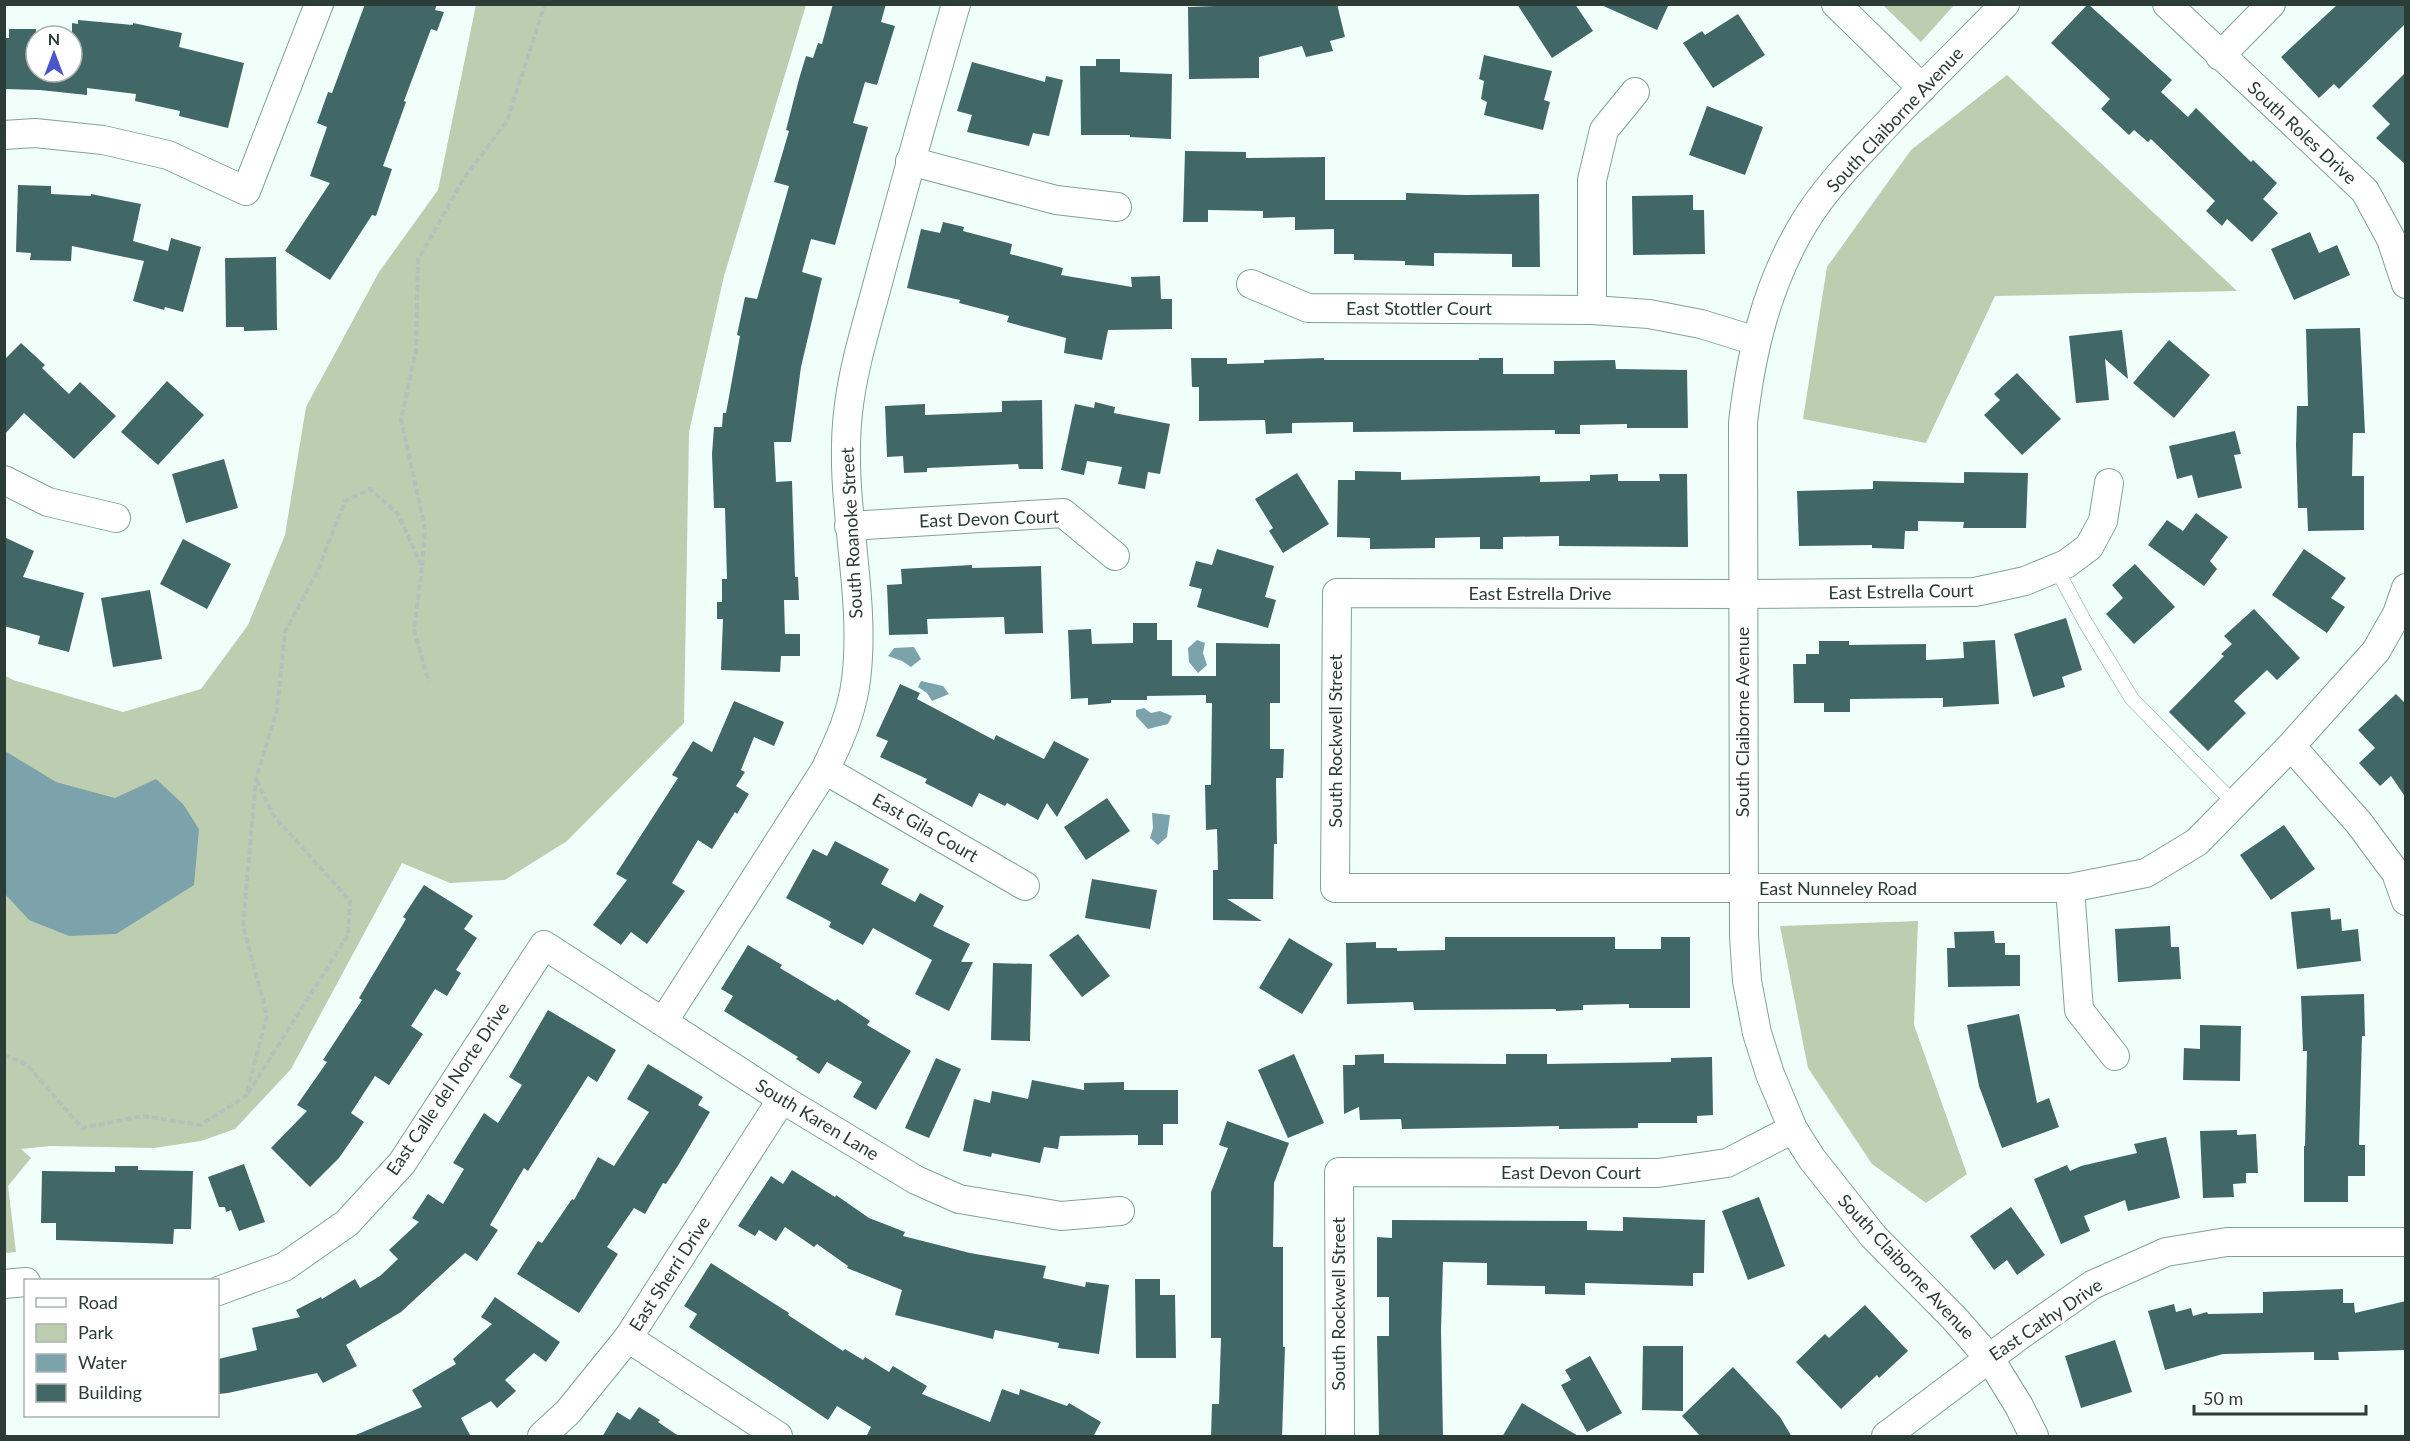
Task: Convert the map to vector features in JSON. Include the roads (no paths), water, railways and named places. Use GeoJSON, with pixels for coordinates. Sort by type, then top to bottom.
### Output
{"type":"FeatureCollection","features":[{"type":"Feature","properties":{"kind":"street"},"geometry":{"type":"LineString","coordinates":[[4,135],[46,134],[102,140],[168,156],[246,191],[319,4]]}},
{"type":"Feature","properties":{"kind":"street","name":"South Roanoke Street"},"geometry":{"type":"LineString","coordinates":[[663,1022],[825,770],[846,727],[856,681],[858,631],[846,466],[848,413],[855,369],[910,161],[956,4]]}},
{"type":"Feature","properties":{"kind":"street"},"geometry":{"type":"LineString","coordinates":[[1836,4],[1922,88]]}},
{"type":"Feature","properties":{"kind":"street","name":"South Claiborne Avenue"},"geometry":{"type":"LineString","coordinates":[[2005,4],[1852,160],[1804,222],[1781,265],[1768,300],[1756,341],[1746,391],[1743,423],[1743,890],[1748,981],[1757,1033],[1770,1074],[1793,1129],[1830,1183],[1873,1236],[1954,1318],[1989,1359],[2019,1406],[2034,1437]]}},
{"type":"Feature","properties":{"kind":"street","name":"South Roles Drive"},"geometry":{"type":"LineString","coordinates":[[2167,4],[2365,191],[2391,238],[2406,284]]}},
{"type":"Feature","properties":{"kind":"street"},"geometry":{"type":"LineString","coordinates":[[2220,56],[2271,4]]}},
{"type":"Feature","properties":{"kind":"street"},"geometry":{"type":"LineString","coordinates":[[1592,310],[1592,180],[1604,130],[1635,92]]}},
{"type":"Feature","properties":{"kind":"street"},"geometry":{"type":"LineString","coordinates":[[910,161],[1056,200],[1117,207]]}},
{"type":"Feature","properties":{"kind":"street","name":"East Stottler Court"},"geometry":{"type":"LineString","coordinates":[[1251,284],[1308,308],[1592,310],[1649,314],[1701,324],[1756,341]]}},
{"type":"Feature","properties":{"kind":"street"},"geometry":{"type":"LineString","coordinates":[[4,480],[48,502],[116,518]]}},
{"type":"Feature","properties":{"kind":"street","name":"East Estrella Court"},"geometry":{"type":"LineString","coordinates":[[1743,594],[1975,592],[2025,581],[2066,564],[2089,547],[2103,521],[2109,483]]}},
{"type":"Feature","properties":{"kind":"street","name":"East Devon Court"},"geometry":{"type":"LineString","coordinates":[[849,526],[1063,513],[1115,556]]}},
{"type":"Feature","properties":{"kind":"street"},"geometry":{"type":"LineString","coordinates":[[2406,588],[2397,614],[2376,651],[2291,746],[2360,823],[2396,873],[2406,901]]}},
{"type":"Feature","properties":{"kind":"street","name":"East Estrella Drive"},"geometry":{"type":"LineString","coordinates":[[1337,593],[1743,594]]}},
{"type":"Feature","properties":{"kind":"street","name":"South Rockwell Street"},"geometry":{"type":"LineString","coordinates":[[1335,888],[1337,593]]}},
{"type":"Feature","properties":{"kind":"street","name":"East Nunneley Road"},"geometry":{"type":"LineString","coordinates":[[1335,888],[1743,890],[2070,888],[2146,873],[2198,842],[2291,746]]}},
{"type":"Feature","properties":{"kind":"street","name":"East Gila Court"},"geometry":{"type":"LineString","coordinates":[[825,770],[1025,886]]}},
{"type":"Feature","properties":{"kind":"street"},"geometry":{"type":"LineString","coordinates":[[2070,888],[2079,1010],[2115,1056]]}},
{"type":"Feature","properties":{"kind":"street","name":"South Karen Lane"},"geometry":{"type":"LineString","coordinates":[[544,945],[782,1099],[916,1180],[959,1199],[1061,1216],[1120,1211]]}},
{"type":"Feature","properties":{"kind":"street","name":"East Calle del Norte Drive"},"geometry":{"type":"LineString","coordinates":[[219,1291],[284,1267],[347,1223],[402,1163],[544,945]]}},
{"type":"Feature","properties":{"kind":"street","name":"East Sherri Drive"},"geometry":{"type":"LineString","coordinates":[[542,1437],[568,1412],[628,1338],[782,1099]]}},
{"type":"Feature","properties":{"kind":"street","name":"East Devon Court"},"geometry":{"type":"LineString","coordinates":[[1339,1172],[1658,1173],[1727,1163],[1793,1129]]}},
{"type":"Feature","properties":{"kind":"street","name":"South Rockwell Street"},"geometry":{"type":"LineString","coordinates":[[1339,1172],[1340,1437]]}},
{"type":"Feature","properties":{"kind":"street","name":"East Cathy Drive"},"geometry":{"type":"LineString","coordinates":[[1886,1437],[2092,1285],[2166,1252],[2227,1242],[2406,1242]]}},
{"type":"Feature","properties":{"kind":"street"},"geometry":{"type":"LineString","coordinates":[[4,1284],[24,1282]]}},
{"type":"Feature","properties":{"kind":"street"},"geometry":{"type":"LineString","coordinates":[[628,1338],[778,1437]]}},
{"type":"Feature","properties":{"kind":"lane"},"geometry":{"type":"LineString","coordinates":[[2056,568],[2085,622],[2132,699],[2235,804]]}},
{"type":"Feature","properties":{"kind":"water"},"geometry":{"type":"Polygon","coordinates":[[[1197,640],[1205,643],[1203,653],[1207,665],[1198,673],[1189,662],[1188,648],[1197,640]]]}},
{"type":"Feature","properties":{"kind":"water"},"geometry":{"type":"Polygon","coordinates":[[[914,647],[921,659],[911,667],[888,656],[894,648],[914,647]]]}},
{"type":"Feature","properties":{"kind":"water"},"geometry":{"type":"Polygon","coordinates":[[[921,681],[943,686],[949,694],[932,701],[927,693],[918,687],[921,681]]]}},
{"type":"Feature","properties":{"kind":"water"},"geometry":{"type":"Polygon","coordinates":[[[1144,708],[1151,713],[1160,711],[1172,716],[1168,724],[1148,729],[1136,716],[1136,710],[1144,708]]]}},
{"type":"Feature","properties":{"kind":"water"},"geometry":{"type":"Polygon","coordinates":[[[5,751],[56,782],[115,798],[156,779],[183,804],[199,829],[194,885],[116,934],[69,936],[29,920],[5,894],[5,751]]]}},
{"type":"Feature","properties":{"kind":"water"},"geometry":{"type":"Polygon","coordinates":[[[1152,813],[1170,815],[1167,837],[1158,845],[1150,838],[1153,828],[1152,813]]]}}]}
